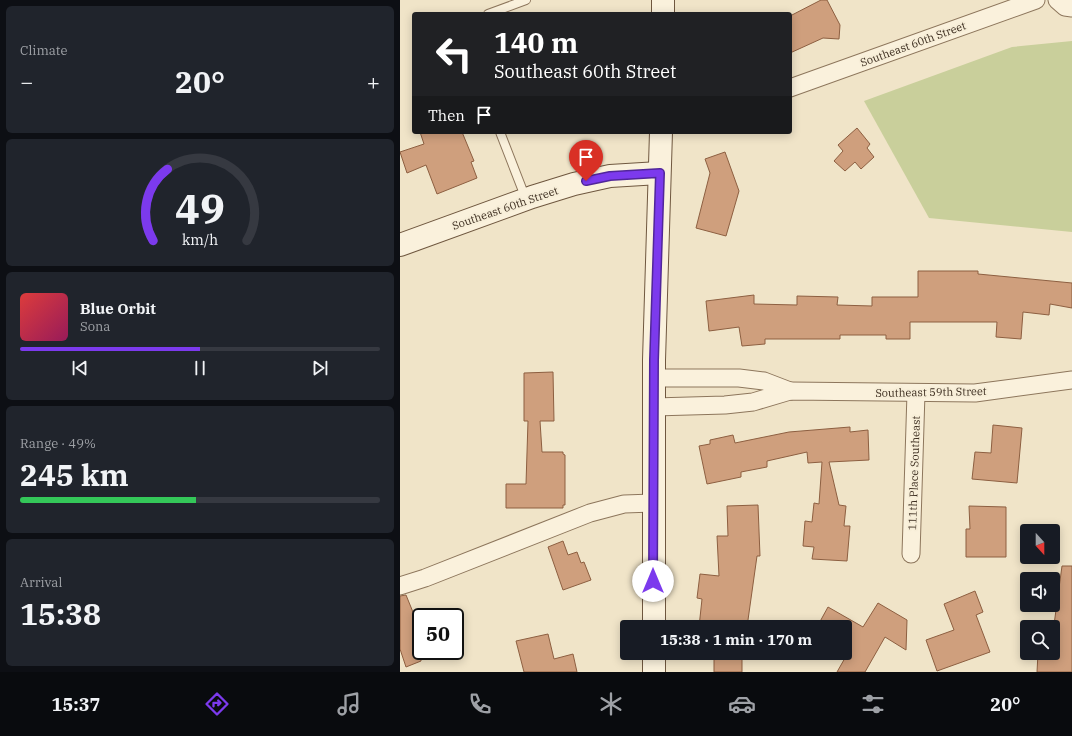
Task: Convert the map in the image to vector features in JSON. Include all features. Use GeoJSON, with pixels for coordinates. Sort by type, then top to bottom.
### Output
{"type":"FeatureCollection","features":[{"type":"Feature","properties":{"kind":"main road"},"geometry":{"type":"LineString","coordinates":[[663,0],[663,12]]}},
{"type":"Feature","properties":{"kind":"main road"},"geometry":{"type":"LineString","coordinates":[[654,620],[654,407],[661,134]]}},
{"type":"Feature","properties":{"kind":"main road","name":"Southeast 60th Street"},"geometry":{"type":"LineString","coordinates":[[400,245],[526,199],[574,184],[610,176],[660,173]]}},
{"type":"Feature","properties":{"kind":"main road"},"geometry":{"type":"LineString","coordinates":[[654,660],[654,672]]}},
{"type":"Feature","properties":{"kind":"street","name":"Southeast 60th Street"},"geometry":{"type":"LineString","coordinates":[[792,87],[1036,0]]}},
{"type":"Feature","properties":{"kind":"street"},"geometry":{"type":"LineString","coordinates":[[1057,0],[1065,7],[1072,8]]}},
{"type":"Feature","properties":{"kind":"street","name":"Southeast 59th Street"},"geometry":{"type":"LineString","coordinates":[[655,378],[739,378],[764,381],[790,391]]}},
{"type":"Feature","properties":{"kind":"street","name":"Southeast 59th Street"},"geometry":{"type":"LineString","coordinates":[[654,407],[753,402],[790,391],[975,393],[1072,380]]}},
{"type":"Feature","properties":{"kind":"street","name":"111th Place Southeast"},"geometry":{"type":"LineString","coordinates":[[911,554],[916,393]]}},
{"type":"Feature","properties":{"kind":"street"},"geometry":{"type":"LineString","coordinates":[[400,586],[426,578],[590,513],[624,504],[653,503]]}},
{"type":"Feature","properties":{"kind":"lane"},"geometry":{"type":"LineString","coordinates":[[493,12],[526,0]]}},
{"type":"Feature","properties":{"kind":"lane"},"geometry":{"type":"LineString","coordinates":[[501,134],[526,199]]}},
{"type":"Feature","properties":{"kind":"green space"},"geometry":{"type":"Polygon","coordinates":[[[1072,41],[1072,232],[929,218],[864,101],[1012,47],[1072,41]]]}},
{"type":"Feature","properties":{"kind":"building"},"geometry":{"type":"Polygon","coordinates":[[[821,0],[827,0],[840,25],[839,39],[823,38],[792,52],[792,15],[821,0]]]}},
{"type":"Feature","properties":{"kind":"building"},"geometry":{"type":"Polygon","coordinates":[[[857,128],[870,144],[867,148],[874,157],[861,169],[855,162],[845,171],[834,161],[843,151],[838,145],[857,128]]]}},
{"type":"Feature","properties":{"kind":"building"},"geometry":{"type":"Polygon","coordinates":[[[421,134],[463,134],[474,161],[471,162],[477,178],[437,194],[426,165],[407,173],[400,152],[424,144],[421,134]]]}},
{"type":"Feature","properties":{"kind":"building"},"geometry":{"type":"Polygon","coordinates":[[[725,152],[739,191],[726,236],[696,228],[710,173],[705,159],[725,152]]]}},
{"type":"Feature","properties":{"kind":"building"},"geometry":{"type":"Polygon","coordinates":[[[918,271],[978,271],[978,274],[1072,283],[1072,308],[1050,304],[1049,315],[1023,312],[1021,339],[996,337],[997,322],[910,322],[910,339],[886,339],[886,335],[840,335],[840,339],[765,339],[765,344],[742,346],[739,327],[709,331],[706,301],[754,295],[754,304],[797,305],[797,296],[838,297],[837,305],[872,306],[872,297],[918,297],[918,271]]]}},
{"type":"Feature","properties":{"kind":"building"},"geometry":{"type":"Polygon","coordinates":[[[553,372],[554,421],[540,421],[542,452],[563,452],[565,455],[565,505],[563,505],[563,508],[506,508],[506,484],[526,484],[528,421],[524,421],[524,373],[553,372]]]}},
{"type":"Feature","properties":{"kind":"building"},"geometry":{"type":"Polygon","coordinates":[[[993,425],[1022,428],[1017,483],[972,479],[975,452],[991,453],[993,425]]]}},
{"type":"Feature","properties":{"kind":"building"},"geometry":{"type":"Polygon","coordinates":[[[850,427],[850,432],[868,430],[869,460],[829,462],[839,505],[846,506],[844,526],[850,526],[847,561],[812,559],[814,547],[803,546],[805,521],[812,522],[814,503],[819,504],[822,462],[808,463],[807,452],[767,461],[767,467],[741,472],[741,477],[707,484],[699,446],[710,444],[710,440],[733,435],[735,443],[789,432],[850,427]]]}},
{"type":"Feature","properties":{"kind":"building"},"geometry":{"type":"Polygon","coordinates":[[[758,505],[760,556],[757,556],[748,620],[700,620],[702,599],[697,598],[700,574],[719,576],[717,536],[728,536],[727,506],[758,505]]]}},
{"type":"Feature","properties":{"kind":"building"},"geometry":{"type":"Polygon","coordinates":[[[969,506],[1006,507],[1006,557],[966,557],[966,529],[970,529],[969,506]]]}},
{"type":"Feature","properties":{"kind":"building"},"geometry":{"type":"Polygon","coordinates":[[[563,541],[568,555],[577,552],[581,563],[584,562],[591,580],[563,590],[548,547],[563,541]]]}},
{"type":"Feature","properties":{"kind":"building"},"geometry":{"type":"Polygon","coordinates":[[[1062,566],[1072,566],[1072,672],[1037,672],[1038,660],[1060,660],[1060,620],[1055,620],[1056,612],[1060,612],[1060,581],[1062,566]]]}},
{"type":"Feature","properties":{"kind":"building"},"geometry":{"type":"Polygon","coordinates":[[[975,591],[983,612],[976,615],[990,652],[937,671],[926,640],[954,630],[944,604],[975,591]]]}},
{"type":"Feature","properties":{"kind":"building"},"geometry":{"type":"Polygon","coordinates":[[[406,595],[412,610],[412,660],[421,660],[406,667],[400,649],[400,596],[406,595]]]}},
{"type":"Feature","properties":{"kind":"building"},"geometry":{"type":"Polygon","coordinates":[[[878,603],[907,620],[906,650],[885,637],[865,672],[837,672],[844,660],[852,660],[852,621],[863,627],[878,603]]]}},
{"type":"Feature","properties":{"kind":"building"},"geometry":{"type":"Polygon","coordinates":[[[828,607],[851,620],[821,620],[828,607]]]}},
{"type":"Feature","properties":{"kind":"building"},"geometry":{"type":"Polygon","coordinates":[[[548,634],[554,659],[573,654],[577,672],[524,672],[516,641],[548,634]]]}},
{"type":"Feature","properties":{"kind":"building"},"geometry":{"type":"Polygon","coordinates":[[[714,660],[742,660],[742,672],[714,672],[714,660]]]}},
{"type":"Feature","properties":{"kind":"route"},"geometry":{"type":"LineString","coordinates":[[586,181],[610,176],[660,173],[654,360],[653,581]]}}]}
